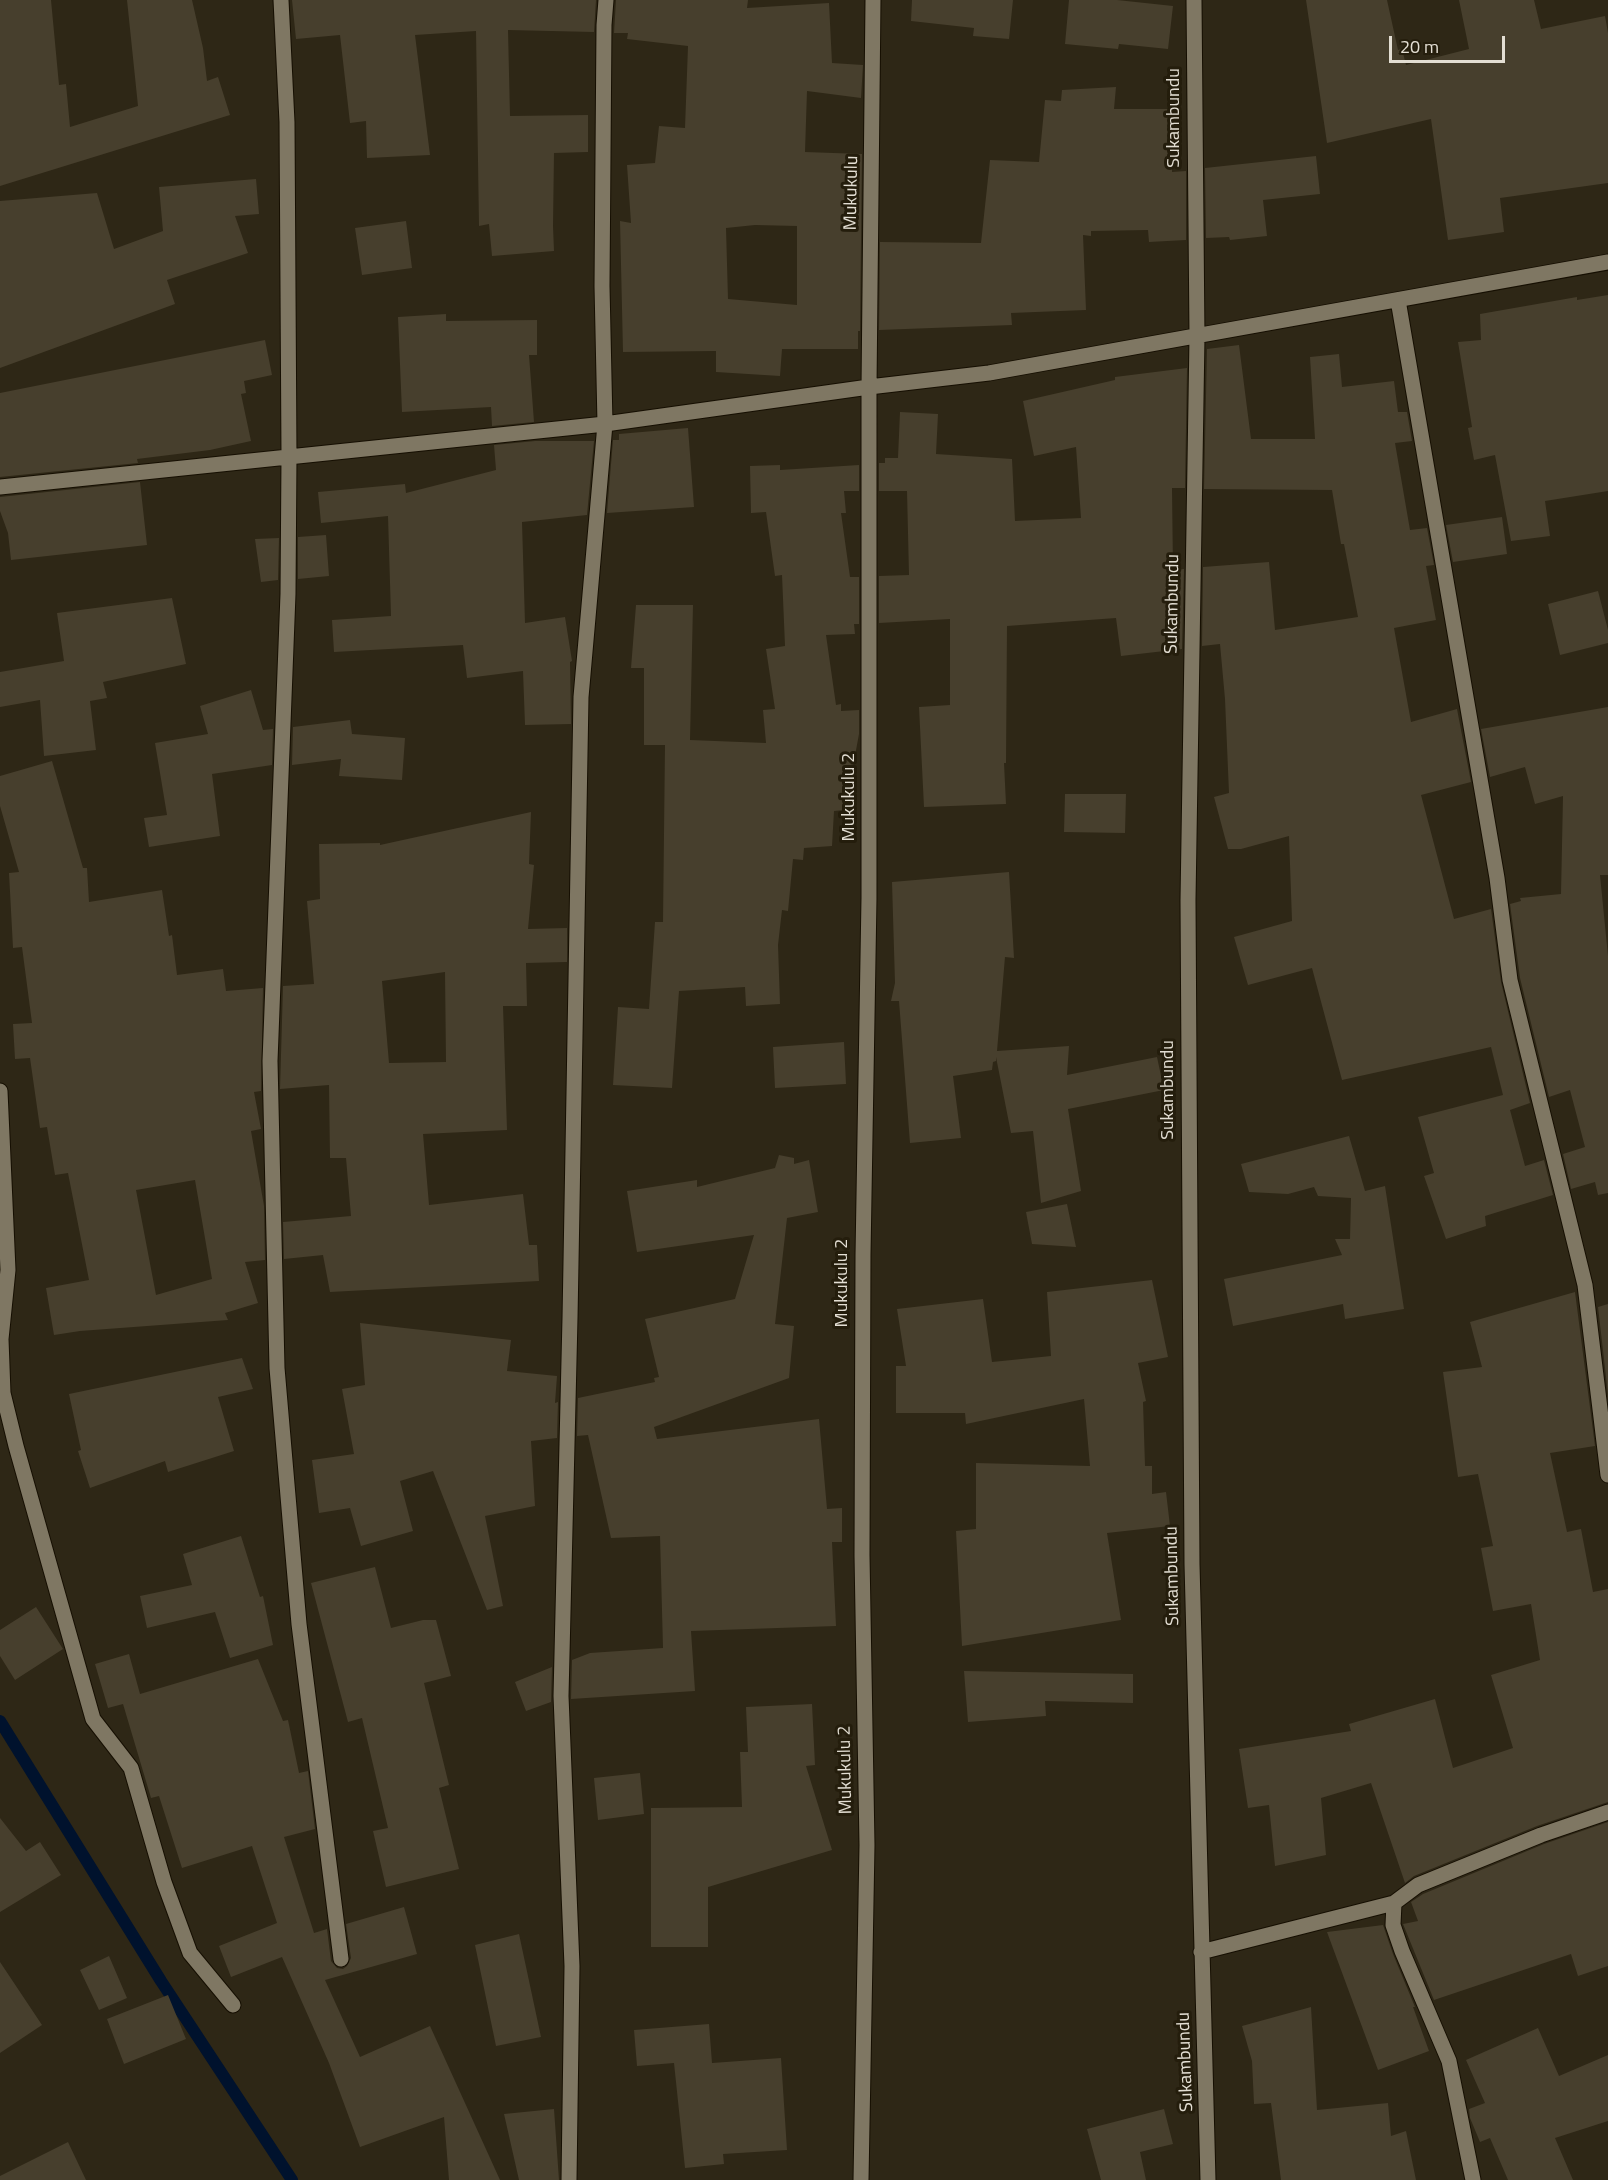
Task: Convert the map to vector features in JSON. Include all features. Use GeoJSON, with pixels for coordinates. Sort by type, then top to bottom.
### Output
{"type":"FeatureCollection","features":[{"type":"Feature","properties":{"kind":"street"},"geometry":{"type":"LineString","coordinates":[[281,0],[287,122],[290,457],[288,594],[270,1061],[277,1368],[299,1624],[341,1959]]}},
{"type":"Feature","properties":{"kind":"street"},"geometry":{"type":"LineString","coordinates":[[569,2180],[572,1966],[561,1696],[581,709],[605,424],[602,274],[606,0]]}},
{"type":"Feature","properties":{"kind":"street","name":"Mukukulu"},"geometry":{"type":"LineString","coordinates":[[869,387],[873,0]]}},
{"type":"Feature","properties":{"kind":"street","name":"Sukambundu"},"geometry":{"type":"LineString","coordinates":[[1194,0],[1197,337],[1188,900],[1192,1564],[1208,2180]]}},
{"type":"Feature","properties":{"kind":"street"},"geometry":{"type":"LineString","coordinates":[[0,487],[605,424],[869,387],[989,373],[1608,262]]}},
{"type":"Feature","properties":{"kind":"street"},"geometry":{"type":"LineString","coordinates":[[1398,300],[1495,866],[1510,980],[1585,1285],[1608,1475]]}},
{"type":"Feature","properties":{"kind":"street","name":"Mukukulu 2"},"geometry":{"type":"LineString","coordinates":[[861,2180],[867,1845],[862,1497],[863,1255],[869,898],[869,387]]}},
{"type":"Feature","properties":{"kind":"street"},"geometry":{"type":"LineString","coordinates":[[0,1091],[8,1270],[1,1339],[1,1393],[93,1719],[130,1768],[164,1882],[190,1953],[233,2005]]}},
{"type":"Feature","properties":{"kind":"street"},"geometry":{"type":"LineString","coordinates":[[1201,1952],[1394,1903],[1418,1885],[1541,1835],[1608,1812]]}},
{"type":"Feature","properties":{"kind":"street"},"geometry":{"type":"LineString","coordinates":[[1394,1903],[1393,1925],[1401,1951],[1449,2061],[1473,2180]]}},
{"type":"Feature","properties":{"kind":"building"},"geometry":{"type":"Polygon","coordinates":[[[0,0],[51,0],[59,85],[66,84],[70,127],[138,106],[127,0],[192,0],[203,48],[207,81],[218,77],[230,115],[0,186],[0,0]]]}},
{"type":"Feature","properties":{"kind":"building"},"geometry":{"type":"Polygon","coordinates":[[[292,0],[596,0],[594,32],[508,30],[510,116],[588,115],[588,152],[554,153],[554,251],[492,256],[489,224],[479,226],[476,31],[415,35],[430,155],[367,158],[366,121],[350,123],[340,35],[296,39],[292,0]]]}},
{"type":"Feature","properties":{"kind":"building"},"geometry":{"type":"Polygon","coordinates":[[[616,0],[748,0],[747,8],[829,3],[832,63],[863,65],[861,98],[807,91],[805,152],[862,154],[858,349],[782,349],[780,376],[716,372],[716,351],[623,352],[620,221],[631,223],[627,165],[655,163],[659,126],[685,128],[688,46],[627,39],[628,33],[614,33],[616,0]],[[755,225],[726,228],[728,299],[797,305],[797,226],[755,225]]]}},
{"type":"Feature","properties":{"kind":"building"},"geometry":{"type":"Polygon","coordinates":[[[912,0],[1013,0],[1009,39],[973,36],[974,28],[911,21],[912,0]]]}},
{"type":"Feature","properties":{"kind":"building"},"geometry":{"type":"Polygon","coordinates":[[[1069,0],[1117,0],[1173,6],[1168,49],[1119,44],[1118,49],[1065,44],[1069,0]]]}},
{"type":"Feature","properties":{"kind":"building"},"geometry":{"type":"Polygon","coordinates":[[[1306,0],[1387,0],[1398,50],[1402,49],[1406,65],[1469,49],[1459,0],[1534,0],[1541,29],[1605,16],[1608,33],[1608,183],[1500,198],[1504,232],[1448,240],[1431,119],[1327,143],[1306,0]]]}},
{"type":"Feature","properties":{"kind":"building"},"geometry":{"type":"Polygon","coordinates":[[[1116,87],[1114,109],[1172,109],[1172,172],[1186,171],[1186,240],[1149,242],[1148,230],[1091,231],[1091,236],[1083,235],[1086,310],[1011,313],[1012,325],[879,330],[880,242],[981,243],[990,160],[1039,162],[1045,100],[1061,101],[1062,90],[1116,87]]]}},
{"type":"Feature","properties":{"kind":"building"},"geometry":{"type":"Polygon","coordinates":[[[1316,156],[1320,194],[1263,200],[1267,236],[1230,240],[1229,237],[1206,238],[1205,168],[1316,156]]]}},
{"type":"Feature","properties":{"kind":"building"},"geometry":{"type":"Polygon","coordinates":[[[256,179],[259,214],[235,216],[248,253],[167,280],[175,304],[0,368],[0,201],[97,193],[114,249],[163,231],[159,187],[256,179]]]}},
{"type":"Feature","properties":{"kind":"building"},"geometry":{"type":"Polygon","coordinates":[[[406,221],[412,268],[362,275],[355,228],[406,221]]]}},
{"type":"Feature","properties":{"kind":"building"},"geometry":{"type":"Polygon","coordinates":[[[1608,295],[1608,491],[1545,501],[1550,536],[1511,541],[1495,455],[1474,460],[1468,428],[1472,427],[1458,342],[1481,340],[1480,314],[1577,297],[1577,300],[1608,295]]]}},
{"type":"Feature","properties":{"kind":"building"},"geometry":{"type":"Polygon","coordinates":[[[446,314],[446,321],[537,320],[537,355],[529,355],[534,422],[492,426],[491,407],[402,412],[398,317],[446,314]]]}},
{"type":"Feature","properties":{"kind":"building"},"geometry":{"type":"Polygon","coordinates":[[[265,340],[272,375],[244,381],[246,393],[241,394],[251,441],[210,450],[137,459],[138,463],[0,477],[0,393],[265,340]]]}},
{"type":"Feature","properties":{"kind":"building"},"geometry":{"type":"Polygon","coordinates":[[[1239,345],[1251,439],[1315,439],[1310,357],[1339,354],[1342,387],[1394,381],[1398,412],[1407,412],[1412,441],[1395,443],[1410,530],[1427,528],[1434,565],[1426,566],[1436,620],[1394,628],[1411,722],[1457,709],[1471,782],[1421,795],[1454,919],[1491,909],[1501,982],[1530,1103],[1510,1110],[1525,1166],[1544,1160],[1553,1195],[1485,1216],[1486,1226],[1446,1239],[1424,1176],[1434,1173],[1418,1117],[1503,1095],[1491,1047],[1342,1080],[1312,968],[1248,985],[1234,937],[1292,921],[1289,836],[1241,849],[1228,849],[1214,797],[1229,793],[1225,699],[1220,644],[1202,646],[1203,567],[1269,562],[1275,630],[1358,617],[1344,544],[1341,544],[1332,490],[1204,489],[1207,349],[1239,345]]]}},
{"type":"Feature","properties":{"kind":"building"},"geometry":{"type":"Polygon","coordinates":[[[1187,368],[1185,488],[1172,488],[1173,570],[1184,569],[1182,649],[1121,656],[1116,618],[1007,626],[1006,763],[1004,763],[1006,804],[924,807],[919,707],[950,705],[950,619],[879,623],[879,576],[909,575],[907,491],[879,491],[879,463],[885,463],[885,458],[898,458],[900,412],[938,414],[936,454],[1012,459],[1015,521],[1081,518],[1076,447],[1034,456],[1023,401],[1115,380],[1115,377],[1187,368]]]}},
{"type":"Feature","properties":{"kind":"building"},"geometry":{"type":"Polygon","coordinates":[[[688,428],[694,507],[607,513],[613,440],[619,440],[619,434],[688,428]]]}},
{"type":"Feature","properties":{"kind":"building"},"geometry":{"type":"Polygon","coordinates":[[[535,441],[594,441],[587,515],[522,522],[525,623],[565,617],[572,661],[570,662],[571,724],[525,725],[523,671],[467,678],[463,645],[334,652],[332,620],[391,616],[388,516],[321,523],[318,492],[405,484],[406,493],[496,470],[494,445],[535,441]]]}},
{"type":"Feature","properties":{"kind":"building"},"geometry":{"type":"Polygon","coordinates":[[[780,465],[780,470],[859,465],[859,491],[844,491],[846,513],[841,513],[850,577],[859,577],[859,624],[854,624],[855,634],[826,635],[836,705],[841,704],[841,711],[859,710],[859,734],[845,810],[834,811],[832,846],[804,848],[803,860],[793,859],[788,911],[782,910],[778,945],[780,1004],[746,1006],[745,987],[679,991],[672,1088],[613,1085],[618,1007],[649,1009],[655,922],[663,922],[665,745],[644,745],[644,668],[631,668],[636,605],[693,605],[690,740],[766,743],[763,710],[775,709],[766,649],[785,646],[782,575],[775,576],[766,512],[751,513],[750,466],[780,465]]]}},
{"type":"Feature","properties":{"kind":"building"},"geometry":{"type":"Polygon","coordinates":[[[140,482],[147,545],[11,560],[8,533],[0,511],[0,497],[140,482]]]}},
{"type":"Feature","properties":{"kind":"building"},"geometry":{"type":"Polygon","coordinates":[[[1502,517],[1507,554],[1453,562],[1446,525],[1502,517]]]}},
{"type":"Feature","properties":{"kind":"building"},"geometry":{"type":"Polygon","coordinates":[[[326,535],[329,576],[298,579],[298,537],[326,535]]]}},
{"type":"Feature","properties":{"kind":"building"},"geometry":{"type":"Polygon","coordinates":[[[279,538],[278,580],[261,582],[255,539],[279,538]]]}},
{"type":"Feature","properties":{"kind":"building"},"geometry":{"type":"Polygon","coordinates":[[[1598,591],[1608,630],[1608,643],[1560,655],[1548,604],[1598,591]]]}},
{"type":"Feature","properties":{"kind":"building"},"geometry":{"type":"Polygon","coordinates":[[[172,598],[186,664],[103,682],[107,698],[90,701],[96,750],[44,756],[40,700],[0,707],[0,672],[64,661],[57,613],[172,598]]]}},
{"type":"Feature","properties":{"kind":"building"},"geometry":{"type":"Polygon","coordinates":[[[251,690],[263,730],[273,729],[272,765],[212,774],[220,836],[149,847],[144,818],[167,815],[155,743],[208,734],[200,706],[251,690]]]}},
{"type":"Feature","properties":{"kind":"building"},"geometry":{"type":"Polygon","coordinates":[[[1608,707],[1608,875],[1600,875],[1608,956],[1608,1193],[1598,1195],[1595,1182],[1571,1189],[1563,1154],[1585,1147],[1570,1090],[1549,1097],[1520,978],[1510,904],[1521,901],[1520,898],[1561,894],[1563,796],[1535,804],[1525,767],[1490,777],[1481,729],[1608,707]]]}},
{"type":"Feature","properties":{"kind":"building"},"geometry":{"type":"Polygon","coordinates":[[[350,720],[352,734],[405,738],[402,780],[339,776],[341,759],[292,765],[293,727],[350,720]]]}},
{"type":"Feature","properties":{"kind":"building"},"geometry":{"type":"Polygon","coordinates":[[[52,761],[83,868],[87,868],[89,902],[162,890],[169,936],[172,935],[177,975],[223,969],[226,991],[263,988],[261,1091],[254,1092],[261,1129],[251,1131],[264,1206],[265,1260],[245,1262],[258,1303],[225,1313],[228,1320],[54,1335],[46,1288],[89,1280],[68,1173],[55,1175],[47,1127],[40,1128],[30,1058],[15,1059],[13,1024],[32,1023],[22,947],[13,948],[9,873],[19,872],[0,806],[0,776],[52,761]],[[195,1180],[136,1190],[156,1295],[212,1279],[195,1180]]]}},
{"type":"Feature","properties":{"kind":"building"},"geometry":{"type":"Polygon","coordinates":[[[1065,794],[1126,794],[1125,833],[1064,832],[1065,794]]]}},
{"type":"Feature","properties":{"kind":"building"},"geometry":{"type":"Polygon","coordinates":[[[531,812],[529,864],[534,865],[528,929],[567,928],[567,962],[526,963],[527,1006],[503,1006],[507,1130],[423,1134],[429,1205],[523,1194],[529,1245],[537,1245],[539,1281],[330,1292],[323,1255],[284,1259],[283,1222],[351,1216],[346,1158],[330,1158],[329,1085],[280,1089],[283,986],[314,984],[307,901],[320,899],[319,844],[380,843],[380,845],[531,812]],[[445,972],[382,981],[389,1063],[446,1062],[445,972]]]}},
{"type":"Feature","properties":{"kind":"building"},"geometry":{"type":"Polygon","coordinates":[[[1009,872],[1014,958],[1005,957],[997,1051],[1069,1046],[1067,1075],[1157,1057],[1164,1090],[1068,1109],[1081,1191],[1041,1203],[1033,1131],[1011,1133],[996,1057],[992,1070],[953,1076],[961,1138],[910,1143],[899,1001],[891,1001],[895,983],[892,882],[1009,872]]]}},
{"type":"Feature","properties":{"kind":"building"},"geometry":{"type":"Polygon","coordinates":[[[844,1042],[846,1084],[775,1088],[773,1047],[844,1042]]]}},
{"type":"Feature","properties":{"kind":"building"},"geometry":{"type":"Polygon","coordinates":[[[1349,1136],[1365,1191],[1385,1186],[1404,1309],[1345,1319],[1343,1304],[1233,1326],[1224,1279],[1342,1255],[1335,1239],[1350,1239],[1351,1198],[1318,1196],[1314,1187],[1288,1194],[1249,1192],[1241,1164],[1349,1136]]]}},
{"type":"Feature","properties":{"kind":"building"},"geometry":{"type":"Polygon","coordinates":[[[779,1155],[794,1158],[794,1164],[809,1160],[818,1212],[787,1218],[775,1324],[794,1326],[789,1378],[654,1427],[657,1439],[819,1419],[827,1509],[842,1508],[842,1542],[832,1542],[836,1626],[691,1631],[695,1691],[571,1699],[572,1660],[590,1653],[663,1648],[660,1536],[611,1538],[588,1435],[577,1436],[578,1398],[655,1382],[654,1378],[659,1377],[645,1319],[735,1299],[754,1235],[637,1252],[627,1191],[697,1180],[697,1187],[775,1168],[779,1155]]]}},
{"type":"Feature","properties":{"kind":"building"},"geometry":{"type":"Polygon","coordinates":[[[1067,1204],[1076,1247],[1032,1244],[1026,1212],[1067,1204]]]}},
{"type":"Feature","properties":{"kind":"building"},"geometry":{"type":"Polygon","coordinates":[[[1152,1280],[1168,1357],[1138,1363],[1146,1401],[1143,1402],[1145,1466],[1152,1466],[1152,1494],[1166,1492],[1170,1526],[1107,1533],[1121,1620],[962,1646],[956,1531],[976,1529],[976,1463],[1090,1466],[1084,1399],[966,1424],[965,1413],[896,1413],[896,1366],[906,1366],[897,1309],[983,1299],[992,1362],[1051,1356],[1047,1292],[1152,1280]]]}},
{"type":"Feature","properties":{"kind":"building"},"geometry":{"type":"Polygon","coordinates":[[[1575,1292],[1595,1446],[1550,1453],[1567,1532],[1581,1529],[1593,1592],[1608,1589],[1608,1802],[1537,1826],[1414,1876],[1405,1883],[1371,1783],[1321,1798],[1326,1855],[1275,1866],[1269,1805],[1248,1808],[1239,1749],[1351,1731],[1349,1724],[1435,1699],[1453,1768],[1513,1748],[1491,1675],[1540,1660],[1531,1604],[1493,1611],[1481,1548],[1493,1546],[1478,1474],[1458,1477],[1443,1372],[1482,1367],[1470,1322],[1575,1292]]]}},
{"type":"Feature","properties":{"kind":"building"},"geometry":{"type":"Polygon","coordinates":[[[1608,1304],[1608,1394],[1598,1307],[1608,1304]]]}},
{"type":"Feature","properties":{"kind":"building"},"geometry":{"type":"Polygon","coordinates":[[[360,1323],[511,1340],[507,1371],[557,1376],[555,1403],[558,1402],[557,1438],[531,1441],[535,1506],[485,1516],[503,1606],[487,1610],[433,1471],[400,1481],[413,1531],[361,1546],[350,1508],[319,1513],[312,1460],[354,1454],[342,1389],[365,1385],[360,1323]]]}},
{"type":"Feature","properties":{"kind":"building"},"geometry":{"type":"Polygon","coordinates":[[[242,1358],[253,1389],[218,1397],[234,1451],[168,1472],[165,1461],[90,1488],[78,1451],[81,1450],[69,1394],[242,1358]]]}},
{"type":"Feature","properties":{"kind":"building"},"geometry":{"type":"Polygon","coordinates":[[[241,1536],[260,1597],[263,1596],[273,1645],[230,1658],[215,1612],[147,1628],[140,1596],[192,1585],[183,1554],[241,1536]]]}},
{"type":"Feature","properties":{"kind":"building"},"geometry":{"type":"Polygon","coordinates":[[[375,1567],[391,1628],[423,1620],[436,1620],[451,1676],[424,1683],[449,1785],[439,1788],[459,1869],[386,1887],[373,1831],[388,1828],[362,1718],[348,1722],[311,1583],[375,1567]]]}},
{"type":"Feature","properties":{"kind":"building"},"geometry":{"type":"Polygon","coordinates":[[[36,1607],[63,1649],[15,1680],[0,1656],[0,1630],[36,1607]]]}},
{"type":"Feature","properties":{"kind":"building"},"geometry":{"type":"Polygon","coordinates":[[[129,1654],[140,1694],[258,1659],[283,1721],[288,1720],[299,1773],[308,1771],[315,1829],[284,1837],[314,1933],[327,1929],[331,1961],[337,1968],[343,1969],[351,1958],[346,1924],[404,1907],[417,1954],[325,1980],[360,2057],[430,2026],[500,2180],[449,2180],[444,2117],[360,2147],[329,2063],[282,1957],[231,1977],[219,1946],[277,1923],[252,1846],[182,1868],[159,1796],[151,1798],[123,1704],[108,1708],[95,1664],[129,1654]]]}},
{"type":"Feature","properties":{"kind":"building"},"geometry":{"type":"Polygon","coordinates":[[[552,1667],[551,1702],[526,1711],[515,1682],[552,1667]]]}},
{"type":"Feature","properties":{"kind":"building"},"geometry":{"type":"Polygon","coordinates":[[[964,1671],[1133,1674],[1133,1703],[1045,1701],[1046,1716],[968,1722],[964,1671]]]}},
{"type":"Feature","properties":{"kind":"building"},"geometry":{"type":"Polygon","coordinates":[[[812,1704],[815,1765],[806,1766],[832,1850],[708,1887],[708,1947],[651,1947],[651,1808],[742,1807],[740,1752],[748,1752],[746,1707],[812,1704]]]}},
{"type":"Feature","properties":{"kind":"building"},"geometry":{"type":"Polygon","coordinates":[[[640,1773],[644,1814],[598,1820],[594,1778],[640,1773]]]}},
{"type":"Feature","properties":{"kind":"building"},"geometry":{"type":"Polygon","coordinates":[[[0,1818],[26,1851],[40,1842],[61,1875],[0,1912],[0,1818]]]}},
{"type":"Feature","properties":{"kind":"building"},"geometry":{"type":"Polygon","coordinates":[[[1608,1822],[1608,1966],[1578,1976],[1571,1954],[1434,2000],[1403,1924],[1418,1921],[1411,1902],[1423,1894],[1544,1844],[1608,1822]]]}},
{"type":"Feature","properties":{"kind":"building"},"geometry":{"type":"Polygon","coordinates":[[[1383,1925],[1415,2007],[1413,2007],[1429,2051],[1378,2070],[1327,1932],[1383,1925]]]}},
{"type":"Feature","properties":{"kind":"building"},"geometry":{"type":"Polygon","coordinates":[[[519,1934],[541,2037],[496,2046],[475,1945],[519,1934]]]}},
{"type":"Feature","properties":{"kind":"building"},"geometry":{"type":"Polygon","coordinates":[[[109,1956],[127,1998],[99,2010],[80,1970],[109,1956]]]}},
{"type":"Feature","properties":{"kind":"building"},"geometry":{"type":"Polygon","coordinates":[[[0,1962],[42,2025],[0,2053],[0,1962]]]}},
{"type":"Feature","properties":{"kind":"building"},"geometry":{"type":"Polygon","coordinates":[[[168,1995],[186,2039],[124,2064],[107,2019],[168,1995]]]}},
{"type":"Feature","properties":{"kind":"building"},"geometry":{"type":"Polygon","coordinates":[[[1311,2007],[1317,2110],[1388,2103],[1391,2136],[1406,2131],[1416,2180],[1281,2180],[1271,2103],[1254,2104],[1252,2061],[1242,2026],[1311,2007]]]}},
{"type":"Feature","properties":{"kind":"building"},"geometry":{"type":"Polygon","coordinates":[[[709,2024],[712,2063],[781,2058],[787,2150],[723,2154],[724,2164],[685,2168],[674,2063],[637,2066],[634,2030],[709,2024]]]}},
{"type":"Feature","properties":{"kind":"building"},"geometry":{"type":"Polygon","coordinates":[[[1538,2028],[1559,2076],[1608,2055],[1608,2121],[1555,2138],[1573,2180],[1508,2180],[1490,2138],[1480,2142],[1470,2118],[1469,2109],[1485,2103],[1466,2060],[1538,2028]]]}},
{"type":"Feature","properties":{"kind":"building"},"geometry":{"type":"Polygon","coordinates":[[[554,2109],[559,2180],[519,2180],[504,2114],[554,2109]]]}},
{"type":"Feature","properties":{"kind":"building"},"geometry":{"type":"Polygon","coordinates":[[[1164,2109],[1173,2144],[1140,2152],[1146,2180],[1101,2180],[1087,2129],[1164,2109]]]}},
{"type":"Feature","properties":{"kind":"building"},"geometry":{"type":"Polygon","coordinates":[[[68,2142],[86,2180],[0,2180],[0,2176],[68,2142]]]}},
{"type":"Feature","properties":{"kind":"waterway"},"geometry":{"type":"LineString","coordinates":[[0,1721],[161,1981],[292,2180]]}}]}
